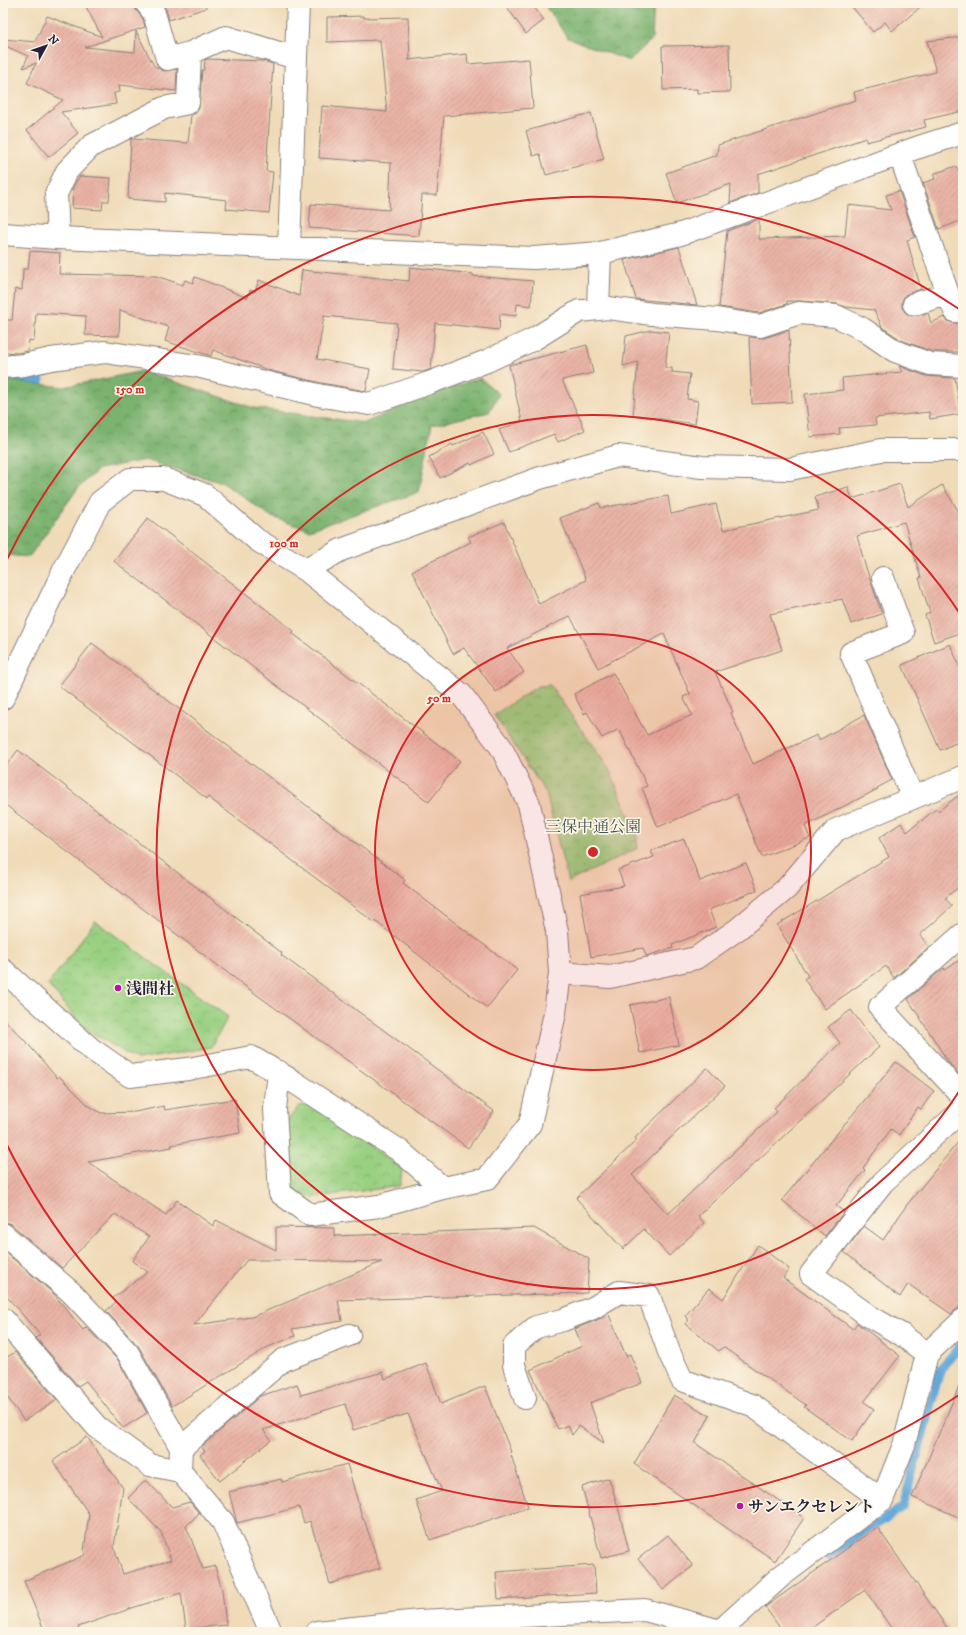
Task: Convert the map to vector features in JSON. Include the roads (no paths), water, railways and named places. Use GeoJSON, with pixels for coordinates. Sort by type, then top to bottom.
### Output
{"type":"FeatureCollection","features":[{"type":"Feature","properties":{"kind":"street"},"geometry":{"type":"LineString","coordinates":[[146,3],[154,13],[167,59],[190,53],[226,37],[296,58]]}},
{"type":"Feature","properties":{"kind":"street"},"geometry":{"type":"LineString","coordinates":[[289,247],[298,3]]}},
{"type":"Feature","properties":{"kind":"street"},"geometry":{"type":"LineString","coordinates":[[58,238],[56,194],[67,171],[92,146],[164,108],[188,103],[190,53]]}},
{"type":"Feature","properties":{"kind":"street"},"geometry":{"type":"LineString","coordinates":[[3,234],[58,238],[289,247],[433,255],[534,258],[600,253],[681,234],[963,133]]}},
{"type":"Feature","properties":{"kind":"street"},"geometry":{"type":"LineString","coordinates":[[900,155],[952,302],[914,304]]}},
{"type":"Feature","properties":{"kind":"street"},"geometry":{"type":"LineString","coordinates":[[598,308],[600,253]]}},
{"type":"Feature","properties":{"kind":"street"},"geometry":{"type":"LineString","coordinates":[[3,367],[105,352],[198,366],[318,395],[369,404],[487,361],[534,339],[579,311],[598,308],[652,314],[716,318],[760,326],[799,313],[836,316],[863,329],[899,352],[930,364],[963,366]]}},
{"type":"Feature","properties":{"kind":"street"},"geometry":{"type":"LineString","coordinates":[[306,570],[341,550],[533,480],[618,456],[702,467],[790,469],[881,450],[963,450]]}},
{"type":"Feature","properties":{"kind":"street"},"geometry":{"type":"LineString","coordinates":[[3,698],[63,572],[100,502],[130,479],[164,479],[205,495],[257,540],[306,570],[461,694],[501,747],[529,804],[557,931],[560,973],[555,1013],[530,1124],[487,1179],[443,1188],[379,1206],[310,1215],[280,1193],[275,1109],[279,1072]]}},
{"type":"Feature","properties":{"kind":"street"},"geometry":{"type":"LineString","coordinates":[[883,578],[903,633],[851,653],[913,798]]}},
{"type":"Feature","properties":{"kind":"street"},"geometry":{"type":"LineString","coordinates":[[560,973],[610,977],[696,958],[738,929],[787,888],[836,830],[963,777]]}},
{"type":"Feature","properties":{"kind":"street"},"geometry":{"type":"LineString","coordinates":[[963,934],[880,1007],[963,1097]]}},
{"type":"Feature","properties":{"kind":"street"},"geometry":{"type":"LineString","coordinates":[[3,970],[90,1048],[130,1076],[188,1069],[251,1057],[279,1072],[400,1151],[443,1188]]}},
{"type":"Feature","properties":{"kind":"street"},"geometry":{"type":"LineString","coordinates":[[927,1354],[902,1335],[869,1316],[811,1274],[883,1182],[963,1109]]}},
{"type":"Feature","properties":{"kind":"street"},"geometry":{"type":"LineString","coordinates":[[3,1234],[72,1292],[128,1353],[181,1448],[180,1471]]}},
{"type":"Feature","properties":{"kind":"street"},"geometry":{"type":"LineString","coordinates":[[525,1398],[514,1365],[514,1346],[536,1326],[563,1320],[593,1308],[619,1292],[649,1296],[682,1380],[752,1405],[882,1500]]}},
{"type":"Feature","properties":{"kind":"street"},"geometry":{"type":"LineString","coordinates":[[3,1319],[97,1427],[150,1465],[180,1471],[223,1522],[271,1632]]}},
{"type":"Feature","properties":{"kind":"street"},"geometry":{"type":"LineString","coordinates":[[317,1632],[645,1610],[721,1631],[780,1577],[882,1500],[904,1444],[927,1354],[963,1320]]}},
{"type":"Feature","properties":{"kind":"street"},"geometry":{"type":"LineString","coordinates":[[181,1448],[283,1360],[349,1335]]}},
{"type":"Feature","properties":{"kind":"waterway"},"geometry":{"type":"LineString","coordinates":[[8,375],[40,380]]}},
{"type":"Feature","properties":{"kind":"waterway"},"geometry":{"type":"LineString","coordinates":[[828,1556],[903,1507],[940,1370],[963,1342]]}},
{"type":"Feature","properties":{"kind":"place","name":"浅間社"},"geometry":{"type":"Point","coordinates":[118,988]}},
{"type":"Feature","properties":{"kind":"place","name":"サンエクセレント"},"geometry":{"type":"Point","coordinates":[740,1506]}},
{"type":"Feature","properties":{"kind":"park label","name":"三保中通公園"},"geometry":{"type":"Point","coordinates":[593,826]}}]}
